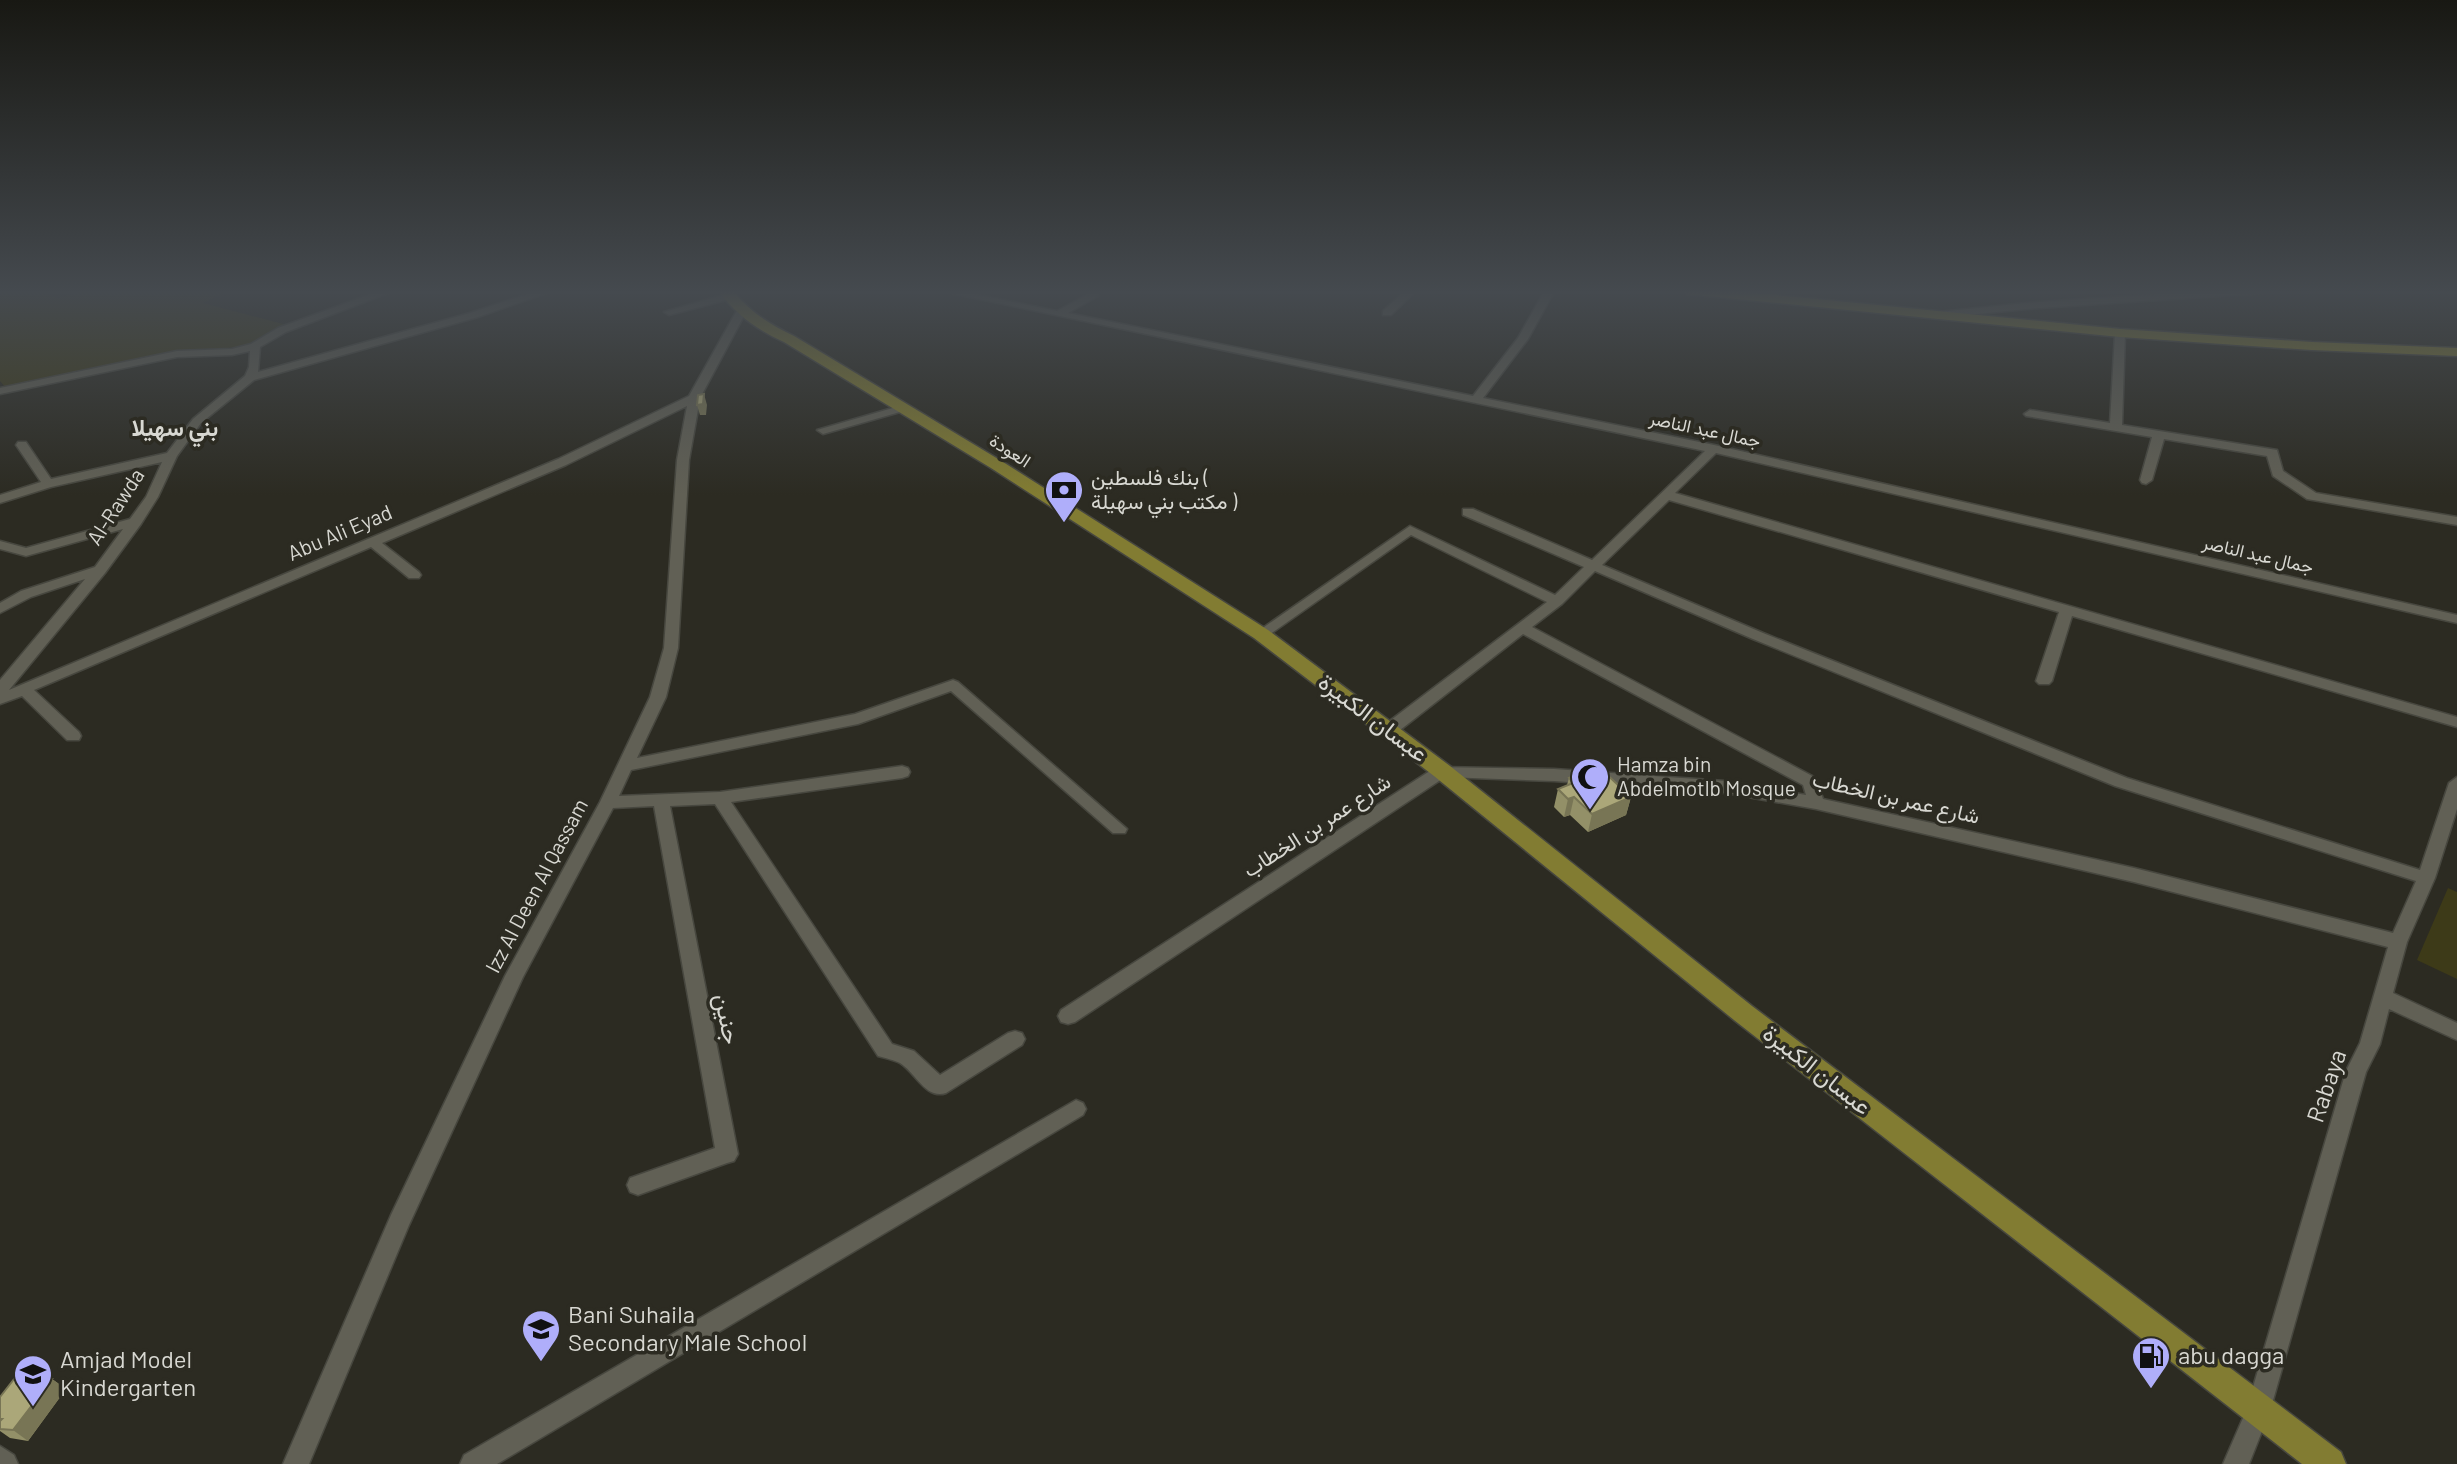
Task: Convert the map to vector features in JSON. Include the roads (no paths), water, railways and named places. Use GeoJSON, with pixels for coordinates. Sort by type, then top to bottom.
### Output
{"type":"FeatureCollection","features":[{"type":"Feature","properties":{"kind":"main road","name":"العودة"},"geometry":{"type":"LineString","coordinates":[[819,358],[1179,579],[1310,670]]}},
{"type":"Feature","properties":{"kind":"main road","name":"عبسان الكبيرة"},"geometry":{"type":"LineString","coordinates":[[1310,670],[1442,771],[1743,1013],[2329,1464]]}},
{"type":"Feature","properties":{"kind":"street"},"geometry":{"type":"LineString","coordinates":[[0,391],[156,358]]}},
{"type":"Feature","properties":{"kind":"street"},"geometry":{"type":"LineString","coordinates":[[250,378],[255,367],[255,358]]}},
{"type":"Feature","properties":{"kind":"street"},"geometry":{"type":"LineString","coordinates":[[250,378],[320,358]]}},
{"type":"Feature","properties":{"kind":"street","name":"Izz Al Deen Al Qassam"},"geometry":{"type":"LineString","coordinates":[[296,1464],[399,1223],[508,989],[608,802],[658,697],[671,648],[683,460],[694,398],[716,358]]}},
{"type":"Feature","properties":{"kind":"street","name":"جمال عبد الناصر"},"geometry":{"type":"LineString","coordinates":[[1271,358],[1714,449],[2457,619]]}},
{"type":"Feature","properties":{"kind":"street"},"geometry":{"type":"LineString","coordinates":[[1475,401],[1508,358]]}},
{"type":"Feature","properties":{"kind":"street"},"geometry":{"type":"LineString","coordinates":[[2116,427],[2119,358]]}},
{"type":"Feature","properties":{"kind":"street","name":"Al-Rawda"},"geometry":{"type":"LineString","coordinates":[[0,690],[100,570],[136,521],[152,497],[171,456],[197,421],[250,378]]}},
{"type":"Feature","properties":{"kind":"street","name":"Abu Ali Eyad"},"geometry":{"type":"LineString","coordinates":[[0,699],[573,457],[694,398]]}},
{"type":"Feature","properties":{"kind":"street"},"geometry":{"type":"LineString","coordinates":[[823,430],[903,408]]}},
{"type":"Feature","properties":{"kind":"street"},"geometry":{"type":"LineString","coordinates":[[2030,414],[2273,453],[2277,473],[2312,496],[2457,521]]}},
{"type":"Feature","properties":{"kind":"street"},"geometry":{"type":"LineString","coordinates":[[2146,480],[2159,434]]}},
{"type":"Feature","properties":{"kind":"street"},"geometry":{"type":"LineString","coordinates":[[22,445],[48,484]]}},
{"type":"Feature","properties":{"kind":"street"},"geometry":{"type":"LineString","coordinates":[[1389,730],[1524,629],[1557,601],[1714,449]]}},
{"type":"Feature","properties":{"kind":"street"},"geometry":{"type":"LineString","coordinates":[[0,499],[48,484],[171,456]]}},
{"type":"Feature","properties":{"kind":"street"},"geometry":{"type":"LineString","coordinates":[[1667,495],[2068,608],[2457,722]]}},
{"type":"Feature","properties":{"kind":"street"},"geometry":{"type":"LineString","coordinates":[[1468,512],[1758,636],[2121,782],[2426,878]]}},
{"type":"Feature","properties":{"kind":"street"},"geometry":{"type":"LineString","coordinates":[[0,545],[26,552],[136,521]]}},
{"type":"Feature","properties":{"kind":"street"},"geometry":{"type":"LineString","coordinates":[[1261,634],[1410,530],[1557,601]]}},
{"type":"Feature","properties":{"kind":"street"},"geometry":{"type":"LineString","coordinates":[[373,542],[414,575]]}},
{"type":"Feature","properties":{"kind":"street"},"geometry":{"type":"LineString","coordinates":[[0,609],[26,594],[100,570]]}},
{"type":"Feature","properties":{"kind":"street"},"geometry":{"type":"LineString","coordinates":[[2043,681],[2068,608]]}},
{"type":"Feature","properties":{"kind":"street"},"geometry":{"type":"LineString","coordinates":[[1524,629],[1810,782],[1816,803]]}},
{"type":"Feature","properties":{"kind":"street"},"geometry":{"type":"LineString","coordinates":[[625,766],[858,719],[953,685],[1119,829]]}},
{"type":"Feature","properties":{"kind":"street"},"geometry":{"type":"LineString","coordinates":[[24,689],[74,736]]}},
{"type":"Feature","properties":{"kind":"street","name":"شارع عمر بن الخطاب"},"geometry":{"type":"LineString","coordinates":[[1068,1016],[1442,771],[1554,775],[1725,788],[1816,803],[2134,876],[2398,942]]}},
{"type":"Feature","properties":{"kind":"street"},"geometry":{"type":"LineString","coordinates":[[608,802],[720,798],[902,772]]}},
{"type":"Feature","properties":{"kind":"street","name":"Rabaya"},"geometry":{"type":"LineString","coordinates":[[2236,1464],[2258,1411],[2357,1071],[2370,1044],[2398,942],[2426,878],[2455,797]]}},
{"type":"Feature","properties":{"kind":"street"},"geometry":{"type":"LineString","coordinates":[[720,798],[885,1050],[907,1057],[939,1087],[1014,1039]]}},
{"type":"Feature","properties":{"kind":"street","name":"جنين"},"geometry":{"type":"LineString","coordinates":[[638,1185],[727,1154],[661,800]]}},
{"type":"Feature","properties":{"kind":"street"},"geometry":{"type":"LineString","coordinates":[[2383,997],[2457,1032]]}},
{"type":"Feature","properties":{"kind":"street"},"geometry":{"type":"LineString","coordinates":[[473,1464],[1076,1109]]}},
{"type":"Feature","properties":{"kind":"street"},"geometry":{"type":"LineString","coordinates":[[0,1459],[5,1464]]}},
{"type":"Feature","properties":{"kind":"place","name":"بنك فلسطين ( مكتب بني سهيلة )"},"geometry":{"type":"Point","coordinates":[1064,524]}},
{"type":"Feature","properties":{"kind":"place","name":"Hamza bin Abdelmotlb Mosque"},"geometry":{"type":"Point","coordinates":[1590,811]}},
{"type":"Feature","properties":{"kind":"place","name":"Bani Suhaila Secondary Male School"},"geometry":{"type":"Point","coordinates":[541,1363]}},
{"type":"Feature","properties":{"kind":"place","name":"abu dagga"},"geometry":{"type":"Point","coordinates":[2151,1390]}},
{"type":"Feature","properties":{"kind":"place","name":"Amjad Model Kindergarten"},"geometry":{"type":"Point","coordinates":[33,1408]}},
{"type":"Feature","properties":{"kind":"district","name":"بني سهيلا"},"geometry":{"type":"Point","coordinates":[175,428]}}]}
